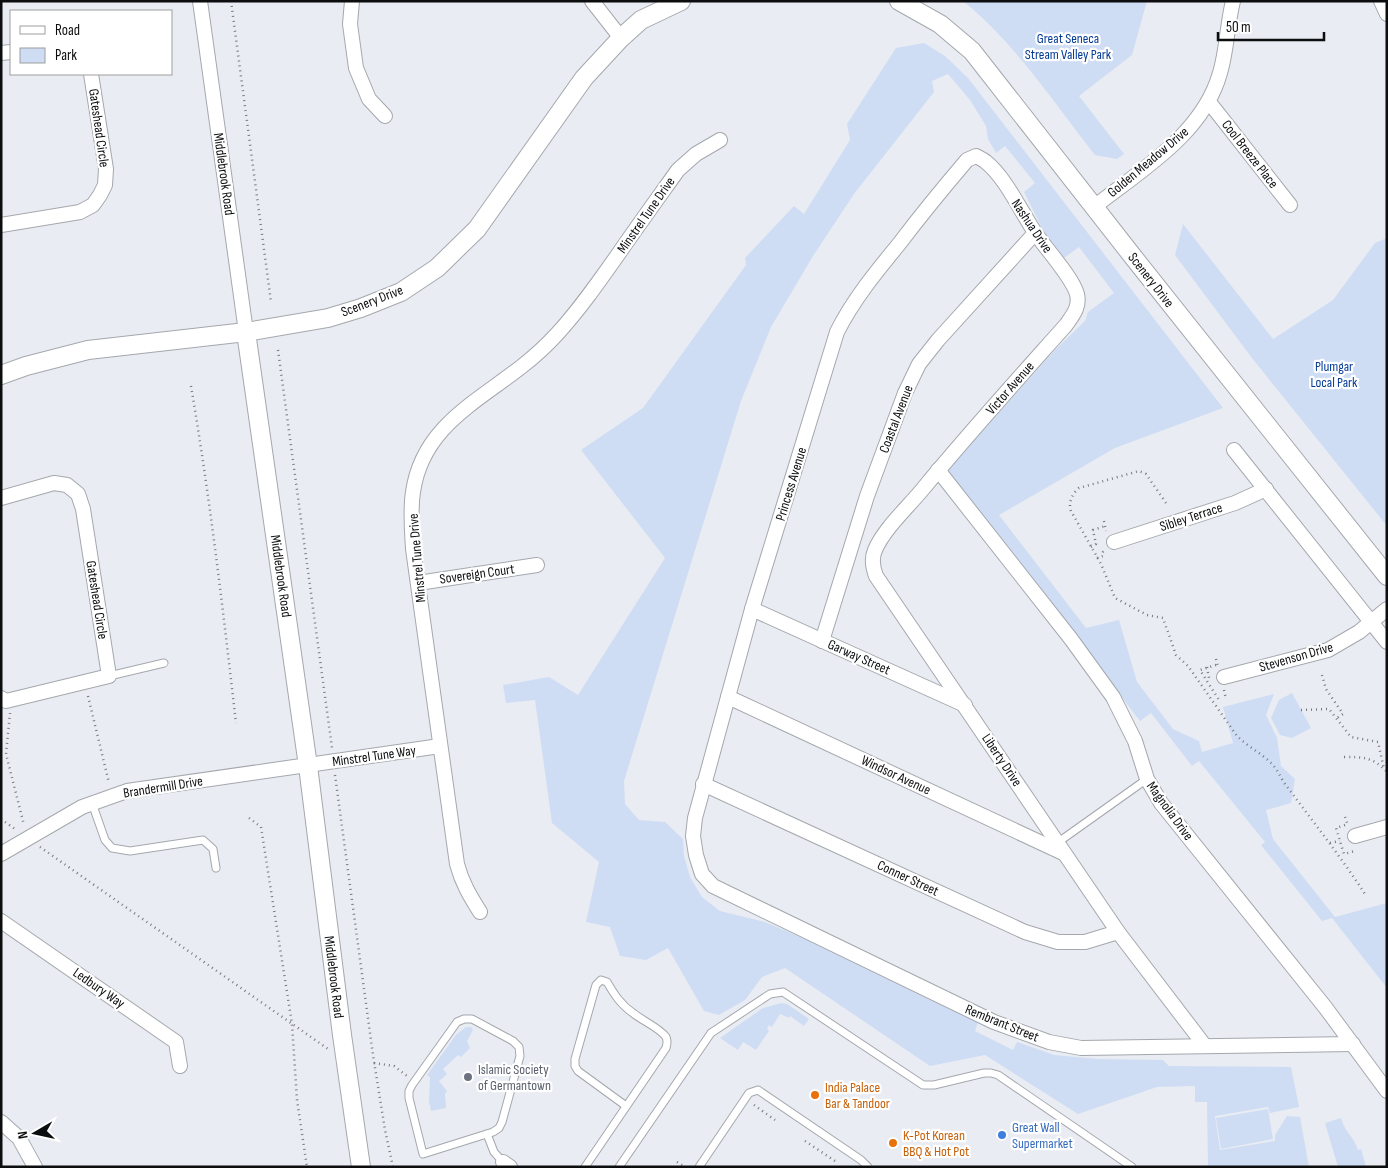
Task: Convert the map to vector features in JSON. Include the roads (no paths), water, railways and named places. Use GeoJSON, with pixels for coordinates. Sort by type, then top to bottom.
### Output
{"type":"FeatureCollection","features":[{"type":"Feature","properties":{"kind":"street","name":"Middlebrook Road"},"geometry":{"type":"LineString","coordinates":[[200,1],[308,766],[346,1062],[362,1161]]}},
{"type":"Feature","properties":{"kind":"street"},"geometry":{"type":"LineString","coordinates":[[352,1],[350,24],[356,68],[368,99],[385,116]]}},
{"type":"Feature","properties":{"kind":"street"},"geometry":{"type":"LineString","coordinates":[[592,1],[621,38]]}},
{"type":"Feature","properties":{"kind":"street","name":"Scenery Drive"},"geometry":{"type":"LineString","coordinates":[[1,375],[26,366],[88,350],[246,332],[328,318],[361,308],[401,292],[438,268],[477,228],[584,78],[621,38],[641,20],[681,1]]}},
{"type":"Feature","properties":{"kind":"street","name":"Scenery Drive"},"geometry":{"type":"LineString","coordinates":[[899,1],[940,24],[972,51],[1387,576]]}},
{"type":"Feature","properties":{"kind":"street","name":"Golden Meadow Drive"},"geometry":{"type":"LineString","coordinates":[[1094,207],[1165,152],[1190,129],[1209,102],[1220,73],[1233,1]]}},
{"type":"Feature","properties":{"kind":"street"},"geometry":{"type":"LineString","coordinates":[[1381,1],[1387,14]]}},
{"type":"Feature","properties":{"kind":"street","name":"Gateshead Circle"},"geometry":{"type":"LineString","coordinates":[[1,225],[80,212],[93,205],[100,195],[105,185],[106,169],[91,75]]}},
{"type":"Feature","properties":{"kind":"street","name":"Cool Breeze Place"},"geometry":{"type":"LineString","coordinates":[[1209,102],[1290,205]]}},
{"type":"Feature","properties":{"kind":"street","name":"Minstrel Tune Drive"},"geometry":{"type":"LineString","coordinates":[[480,912],[468,893],[459,871],[440,746],[411,519],[413,491],[420,468],[428,449],[443,428],[460,412],[539,352],[558,333],[587,299],[678,170],[696,154],[720,140]]}},
{"type":"Feature","properties":{"kind":"street","name":"Nashua Drive"},"geometry":{"type":"LineString","coordinates":[[976,156],[986,161],[1003,182],[1035,233],[1067,277],[1076,293],[1078,303]]}},
{"type":"Feature","properties":{"kind":"street","name":"Princess Avenue"},"geometry":{"type":"LineString","coordinates":[[696,855],[693,836],[703,784],[752,609],[838,332],[846,314],[889,256],[967,160],[976,156]]}},
{"type":"Feature","properties":{"kind":"street","name":"Coastal Avenue"},"geometry":{"type":"LineString","coordinates":[[822,641],[867,496],[905,393],[919,364],[938,340],[1035,233]]}},
{"type":"Feature","properties":{"kind":"street","name":"Victor Avenue"},"geometry":{"type":"LineString","coordinates":[[938,470],[1066,325],[1076,312],[1078,303]]}},
{"type":"Feature","properties":{"kind":"street"},"geometry":{"type":"LineString","coordinates":[[1234,450],[1387,642]]}},
{"type":"Feature","properties":{"kind":"street","name":"Liberty Drive"},"geometry":{"type":"LineString","coordinates":[[938,470],[884,534],[875,550],[872,563],[876,576],[1118,932],[1205,1046]]}},
{"type":"Feature","properties":{"kind":"street","name":"Magnolia Drive"},"geometry":{"type":"LineString","coordinates":[[938,470],[1071,639],[1113,697],[1126,719],[1146,779],[1162,804],[1325,1007],[1387,1091]]}},
{"type":"Feature","properties":{"kind":"street","name":"Gateshead Circle"},"geometry":{"type":"LineString","coordinates":[[2,497],[54,483],[67,485],[78,494],[83,509],[109,676]]}},
{"type":"Feature","properties":{"kind":"street","name":"Sibley Terrace"},"geometry":{"type":"LineString","coordinates":[[1114,542],[1235,504],[1266,489]]}},
{"type":"Feature","properties":{"kind":"street","name":"Sovereign Court"},"geometry":{"type":"LineString","coordinates":[[418,583],[537,566]]}},
{"type":"Feature","properties":{"kind":"street","name":"Garway Street"},"geometry":{"type":"LineString","coordinates":[[752,609],[966,706]]}},
{"type":"Feature","properties":{"kind":"street","name":"Stevenson Drive"},"geometry":{"type":"LineString","coordinates":[[1221,671],[1324,652],[1348,639],[1387,609]]}},
{"type":"Feature","properties":{"kind":"street"},"geometry":{"type":"LineString","coordinates":[[7,698],[109,676]]}},
{"type":"Feature","properties":{"kind":"street","name":"Windsor Avenue"},"geometry":{"type":"LineString","coordinates":[[728,697],[1060,848]]}},
{"type":"Feature","properties":{"kind":"street","name":"Minstrel Tune Way"},"geometry":{"type":"LineString","coordinates":[[308,766],[440,746]]}},
{"type":"Feature","properties":{"kind":"street","name":"Brandermill Drive"},"geometry":{"type":"LineString","coordinates":[[1,854],[82,807],[127,791],[308,766]]}},
{"type":"Feature","properties":{"kind":"street","name":"Conner Street"},"geometry":{"type":"LineString","coordinates":[[703,784],[1025,932],[1058,942],[1085,942],[1118,932]]}},
{"type":"Feature","properties":{"kind":"street"},"geometry":{"type":"LineString","coordinates":[[1355,836],[1387,827]]}},
{"type":"Feature","properties":{"kind":"street","name":"Rembrant Street"},"geometry":{"type":"LineString","coordinates":[[696,855],[702,874],[712,886],[994,1022],[1049,1042],[1082,1048],[1353,1044]]}},
{"type":"Feature","properties":{"kind":"street","name":"Ledbury Way"},"geometry":{"type":"LineString","coordinates":[[1,920],[176,1042],[180,1066]]}},
{"type":"Feature","properties":{"kind":"street"},"geometry":{"type":"LineString","coordinates":[[1,1122],[19,1138],[35,1167]]}},
{"type":"Feature","properties":{"kind":"lane"},"geometry":{"type":"LineString","coordinates":[[109,676],[164,663]]}},
{"type":"Feature","properties":{"kind":"lane"},"geometry":{"type":"LineString","coordinates":[[1060,848],[1146,779]]}},
{"type":"Feature","properties":{"kind":"lane"},"geometry":{"type":"LineString","coordinates":[[92,803],[105,840],[112,848],[130,851],[203,840],[213,850],[216,868]]}},
{"type":"Feature","properties":{"kind":"lane"},"geometry":{"type":"LineString","coordinates":[[585,1167],[666,1048],[668,1041],[664,1035],[626,1007],[615,996],[606,981],[600,980],[575,1060],[575,1066],[578,1071],[626,1106]]}},
{"type":"Feature","properties":{"kind":"lane"},"geometry":{"type":"LineString","coordinates":[[619,1167],[710,1032],[770,994],[783,992],[923,1084],[934,1085],[984,1073],[998,1075],[1132,1167]]}},
{"type":"Feature","properties":{"kind":"lane"},"geometry":{"type":"LineString","coordinates":[[472,1019],[513,1041],[519,1047],[520,1056],[502,1122],[496,1130],[487,1134],[423,1154],[409,1098],[409,1091],[414,1082],[460,1020],[472,1019]]}},
{"type":"Feature","properties":{"kind":"lane"},"geometry":{"type":"LineString","coordinates":[[699,1167],[752,1091],[761,1091],[861,1160],[868,1167]]}},
{"type":"Feature","properties":{"kind":"lane"},"geometry":{"type":"LineString","coordinates":[[487,1134],[494,1152],[506,1164]]}},
{"type":"Feature","properties":{"kind":"place","name":"Islamic Society of Germantown"},"geometry":{"type":"Point","coordinates":[468,1077]}},
{"type":"Feature","properties":{"kind":"place","name":"India Palace Bar & Tandoor"},"geometry":{"type":"Point","coordinates":[815,1095]}},
{"type":"Feature","properties":{"kind":"place","name":"Great Wall Supermarket"},"geometry":{"type":"Point","coordinates":[1002,1135]}},
{"type":"Feature","properties":{"kind":"place","name":"K-Pot Korean BBQ & Hot Pot"},"geometry":{"type":"Point","coordinates":[893,1143]}},
{"type":"Feature","properties":{"kind":"park label","name":"Great Seneca Stream Valley Park"},"geometry":{"type":"Point","coordinates":[1068,46]}},
{"type":"Feature","properties":{"kind":"park label","name":"Plumgar Local Park"},"geometry":{"type":"Point","coordinates":[1334,374]}}]}
